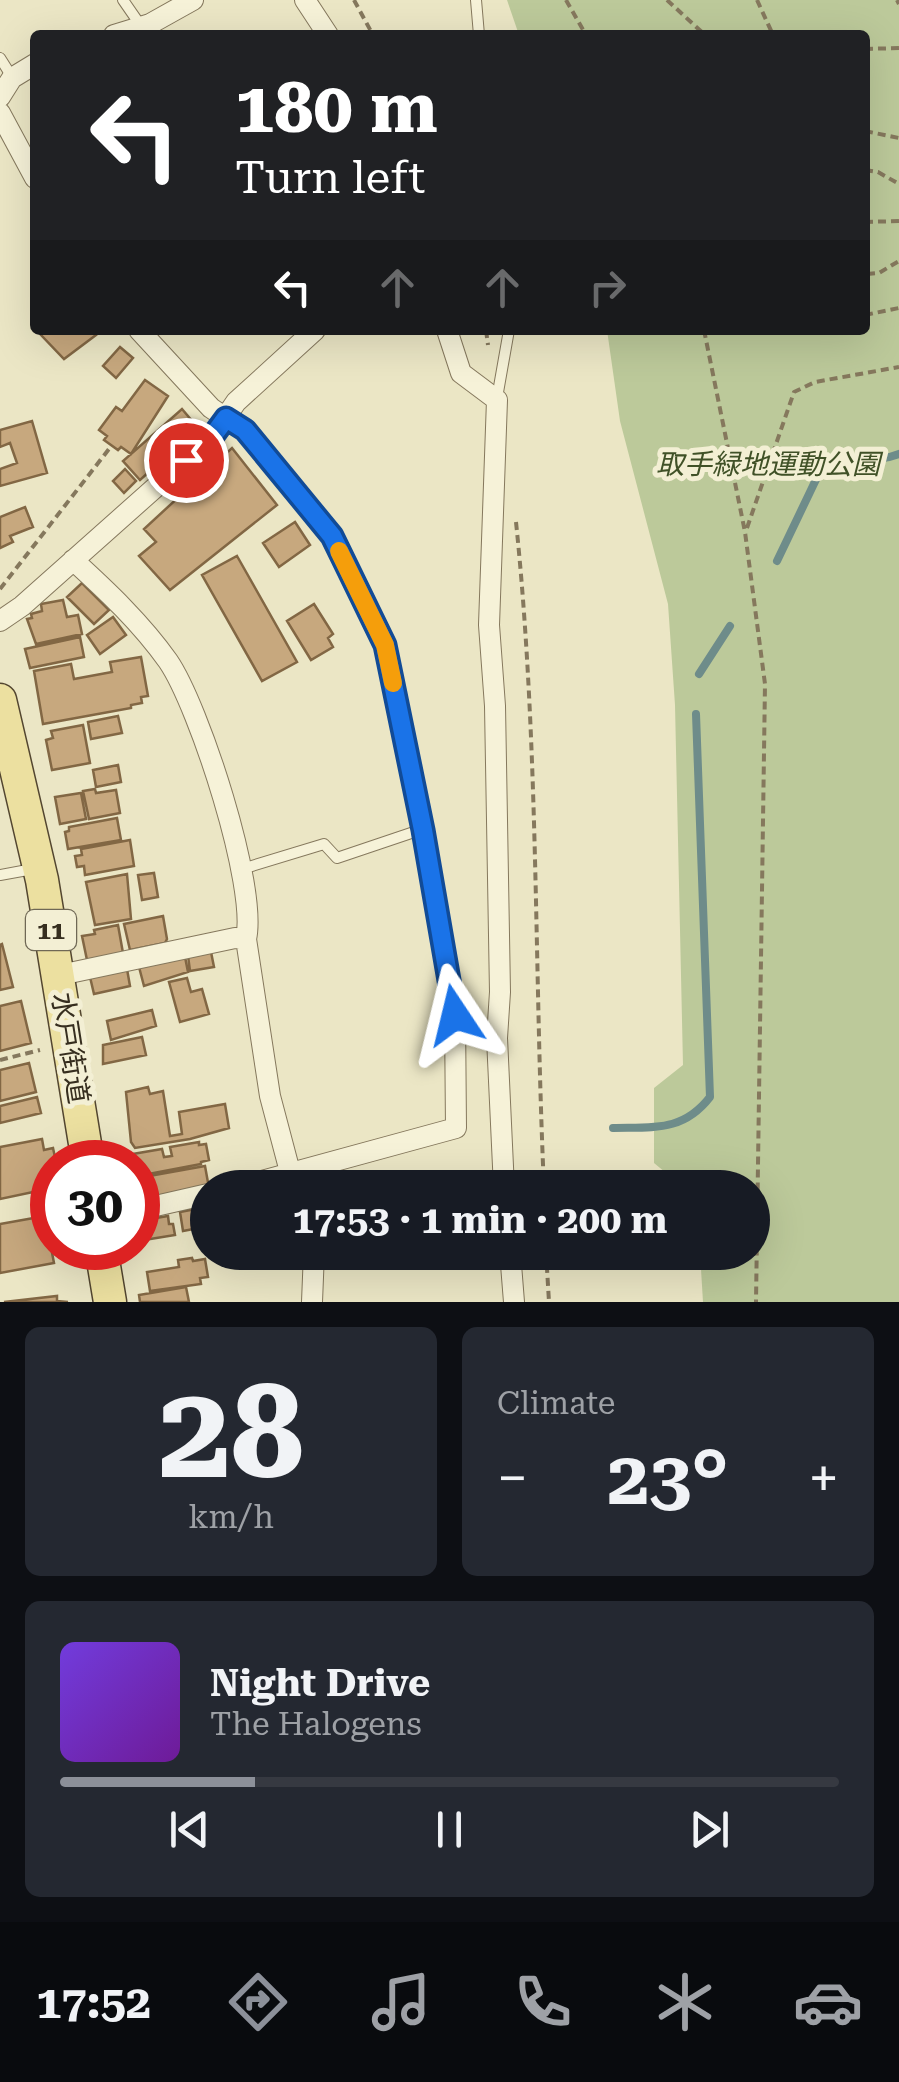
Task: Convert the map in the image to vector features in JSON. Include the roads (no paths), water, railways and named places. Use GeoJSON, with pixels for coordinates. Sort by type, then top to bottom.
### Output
{"type":"FeatureCollection","features":[{"type":"Feature","properties":{"kind":"main road","name":"水戸街道"},"geometry":{"type":"LineString","coordinates":[[0,700],[60,975],[85,1140]]}},
{"type":"Feature","properties":{"kind":"main road"},"geometry":{"type":"LineString","coordinates":[[105,1270],[110,1302]]}},
{"type":"Feature","properties":{"kind":"street"},"geometry":{"type":"LineString","coordinates":[[132,30],[194,0]]}},
{"type":"Feature","properties":{"kind":"street"},"geometry":{"type":"LineString","coordinates":[[305,0],[325,30]]}},
{"type":"Feature","properties":{"kind":"street"},"geometry":{"type":"LineString","coordinates":[[0,98],[12,78],[30,67]]}},
{"type":"Feature","properties":{"kind":"street"},"geometry":{"type":"LineString","coordinates":[[0,113],[30,169]]}},
{"type":"Feature","properties":{"kind":"street"},"geometry":{"type":"LineString","coordinates":[[144,335],[210,408],[245,430],[332,536],[385,645],[455,1015],[456,1128],[332,1170]]}},
{"type":"Feature","properties":{"kind":"street"},"geometry":{"type":"LineString","coordinates":[[0,621],[22,606],[212,437],[236,402],[310,335]]}},
{"type":"Feature","properties":{"kind":"street"},"geometry":{"type":"LineString","coordinates":[[449,335],[461,373],[497,400],[489,625],[495,725],[500,992],[497,1038],[503,1170]]}},
{"type":"Feature","properties":{"kind":"street"},"geometry":{"type":"LineString","coordinates":[[73,560],[112,596],[170,663],[227,808],[242,870],[249,928],[246,940],[270,1096],[291,1170]]}},
{"type":"Feature","properties":{"kind":"street"},"geometry":{"type":"LineString","coordinates":[[60,975],[235,938],[246,940]]}},
{"type":"Feature","properties":{"kind":"street"},"geometry":{"type":"LineString","coordinates":[[455,1015],[497,1038]]}},
{"type":"Feature","properties":{"kind":"street"},"geometry":{"type":"LineString","coordinates":[[160,1205],[190,1198]]}},
{"type":"Feature","properties":{"kind":"street"},"geometry":{"type":"LineString","coordinates":[[312,1302],[313,1270]]}},
{"type":"Feature","properties":{"kind":"street"},"geometry":{"type":"LineString","coordinates":[[511,1270],[514,1302]]}},
{"type":"Feature","properties":{"kind":"lane"},"geometry":{"type":"LineString","coordinates":[[123,0],[142,27]]}},
{"type":"Feature","properties":{"kind":"lane"},"geometry":{"type":"LineString","coordinates":[[476,0],[479,30]]}},
{"type":"Feature","properties":{"kind":"lane"},"geometry":{"type":"LineString","coordinates":[[0,58],[12,78]]}},
{"type":"Feature","properties":{"kind":"lane"},"geometry":{"type":"LineString","coordinates":[[497,400],[508,335]]}},
{"type":"Feature","properties":{"kind":"lane"},"geometry":{"type":"LineString","coordinates":[[242,870],[324,844],[337,858],[423,830]]}},
{"type":"Feature","properties":{"kind":"lane"},"geometry":{"type":"LineString","coordinates":[[0,875],[39,868]]}},
{"type":"Feature","properties":{"kind":"waterway"},"geometry":{"type":"LineString","coordinates":[[777,561],[822,467],[840,460],[899,454]]}},
{"type":"Feature","properties":{"kind":"waterway"},"geometry":{"type":"LineString","coordinates":[[699,674],[730,626]]}},
{"type":"Feature","properties":{"kind":"waterway"},"geometry":{"type":"LineString","coordinates":[[613,1128],[678,1122],[710,1097],[696,714]]}},
{"type":"Feature","properties":{"kind":"park label","name":"取手緑地運動公園"},"geometry":{"type":"Point","coordinates":[768,464]}}]}
